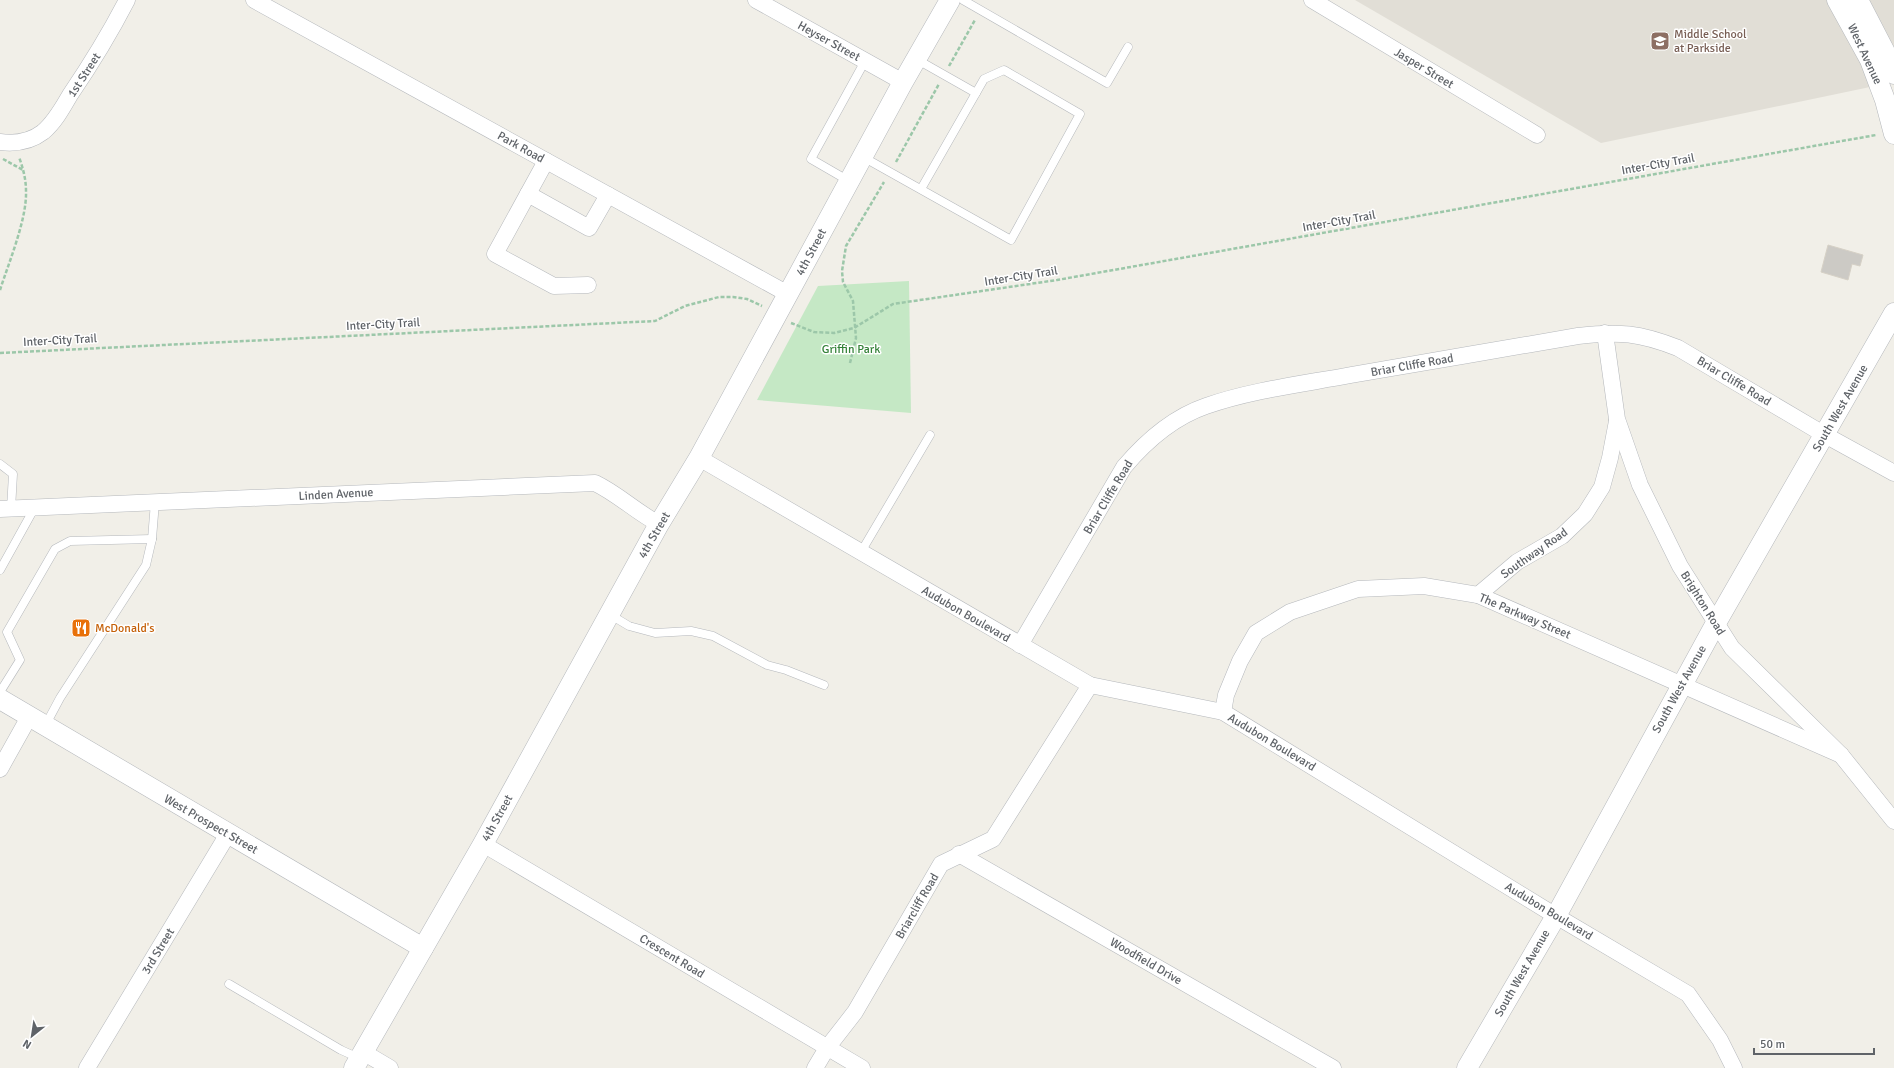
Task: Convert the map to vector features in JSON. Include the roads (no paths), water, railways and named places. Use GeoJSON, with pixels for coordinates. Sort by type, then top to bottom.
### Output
{"type":"FeatureCollection","features":[{"type":"Feature","properties":{"kind":"street","name":"1st Street"},"geometry":{"type":"LineString","coordinates":[[15,142],[44,131],[56,116],[102,46],[127,0]]}},
{"type":"Feature","properties":{"kind":"street","name":"Park Road"},"geometry":{"type":"LineString","coordinates":[[254,0],[788,294]]}},
{"type":"Feature","properties":{"kind":"street","name":"Heyser Street"},"geometry":{"type":"LineString","coordinates":[[756,0],[902,82]]}},
{"type":"Feature","properties":{"kind":"street","name":"4th Street"},"geometry":{"type":"LineString","coordinates":[[359,1059],[482,844],[659,524],[699,458],[902,82],[950,0]]}},
{"type":"Feature","properties":{"kind":"street","name":"Jasper Street"},"geometry":{"type":"LineString","coordinates":[[1312,0],[1537,135]]}},
{"type":"Feature","properties":{"kind":"street","name":"West Avenue"},"geometry":{"type":"LineString","coordinates":[[1837,0],[1870,60],[1885,100],[1886,134]]}},
{"type":"Feature","properties":{"kind":"street","name":"West Avenue"},"geometry":{"type":"LineString","coordinates":[[1858,0],[1888,58],[1894,74]]}},
{"type":"Feature","properties":{"kind":"street"},"geometry":{"type":"LineString","coordinates":[[546,161],[495,254],[554,286],[588,285]]}},
{"type":"Feature","properties":{"kind":"street"},"geometry":{"type":"LineString","coordinates":[[528,194],[589,228],[608,195]]}},
{"type":"Feature","properties":{"kind":"street","name":"South West Avenue"},"geometry":{"type":"LineString","coordinates":[[1467,1068],[1556,916],[1716,623],[1894,313]]}},
{"type":"Feature","properties":{"kind":"street","name":"Briar Cliffe Road"},"geometry":{"type":"LineString","coordinates":[[1020,645],[1124,467],[1139,449],[1165,428],[1186,415],[1205,406],[1260,391],[1605,333],[1627,333],[1653,338],[1678,348],[1825,435],[1894,473]]}},
{"type":"Feature","properties":{"kind":"street","name":"Brighton Road"},"geometry":{"type":"LineString","coordinates":[[1605,333],[1617,419],[1640,485],[1680,566],[1732,648],[1841,755],[1894,821]]}},
{"type":"Feature","properties":{"kind":"street","name":"Southway Road"},"geometry":{"type":"LineString","coordinates":[[1478,595],[1517,562],[1562,536],[1585,514],[1602,487],[1610,458],[1617,419]]}},
{"type":"Feature","properties":{"kind":"street","name":"Audubon Boulevard"},"geometry":{"type":"LineString","coordinates":[[699,458],[1090,685],[1222,712],[1556,916],[1688,994],[1720,1040],[1734,1068]]}},
{"type":"Feature","properties":{"kind":"street","name":"Linden Avenue"},"geometry":{"type":"LineString","coordinates":[[6,509],[595,483],[610,490],[642,516],[659,524]]}},
{"type":"Feature","properties":{"kind":"street","name":"The Parkway Street"},"geometry":{"type":"LineString","coordinates":[[1222,712],[1226,695],[1240,661],[1256,634],[1290,612],[1358,589],[1424,586],[1478,595],[1841,755]]}},
{"type":"Feature","properties":{"kind":"street","name":"Briarcliff Road"},"geometry":{"type":"LineString","coordinates":[[815,1068],[827,1048],[855,1012],[941,864],[959,854],[973,850],[993,839],[1090,685]]}},
{"type":"Feature","properties":{"kind":"street","name":"West Prospect Street"},"geometry":{"type":"LineString","coordinates":[[0,700],[423,948]]}},
{"type":"Feature","properties":{"kind":"street"},"geometry":{"type":"LineString","coordinates":[[0,769],[37,722]]}},
{"type":"Feature","properties":{"kind":"street","name":"3rd Street"},"geometry":{"type":"LineString","coordinates":[[87,1068],[228,834]]}},
{"type":"Feature","properties":{"kind":"street","name":"Crescent Road"},"geometry":{"type":"LineString","coordinates":[[482,844],[862,1068]]}},
{"type":"Feature","properties":{"kind":"street","name":"Woodfield Drive"},"geometry":{"type":"LineString","coordinates":[[959,854],[1333,1068]]}},
{"type":"Feature","properties":{"kind":"street"},"geometry":{"type":"LineString","coordinates":[[359,1059],[390,1068]]}},
{"type":"Feature","properties":{"kind":"lane"},"geometry":{"type":"LineString","coordinates":[[963,0],[1107,83],[1128,47]]}},
{"type":"Feature","properties":{"kind":"lane"},"geometry":{"type":"LineString","coordinates":[[916,59],[976,93]]}},
{"type":"Feature","properties":{"kind":"lane"},"geometry":{"type":"LineString","coordinates":[[849,181],[811,159],[865,61]]}},
{"type":"Feature","properties":{"kind":"lane"},"geometry":{"type":"LineString","coordinates":[[862,156],[921,190],[1011,240],[1080,114],[1004,70],[984,79],[921,190]]}},
{"type":"Feature","properties":{"kind":"lane"},"geometry":{"type":"LineString","coordinates":[[861,552],[930,434]]}},
{"type":"Feature","properties":{"kind":"lane"},"geometry":{"type":"LineString","coordinates":[[0,464],[13,474],[6,509]]}},
{"type":"Feature","properties":{"kind":"lane"},"geometry":{"type":"LineString","coordinates":[[37,722],[60,698],[146,565],[152,539],[155,502]]}},
{"type":"Feature","properties":{"kind":"lane"},"geometry":{"type":"LineString","coordinates":[[0,570],[35,507]]}},
{"type":"Feature","properties":{"kind":"lane"},"geometry":{"type":"LineString","coordinates":[[0,692],[20,660],[7,632],[55,549],[70,541],[152,539]]}},
{"type":"Feature","properties":{"kind":"lane"},"geometry":{"type":"LineString","coordinates":[[609,614],[629,626],[655,633],[691,631],[714,636],[767,665],[786,670],[824,685]]}},
{"type":"Feature","properties":{"kind":"lane"},"geometry":{"type":"LineString","coordinates":[[229,984],[359,1059]]}},
{"type":"Feature","properties":{"kind":"place","name":"Middle School at Parkside"},"geometry":{"type":"Point","coordinates":[1660,41]}},
{"type":"Feature","properties":{"kind":"place","name":"McDonald's"},"geometry":{"type":"Point","coordinates":[81,628]}},
{"type":"Feature","properties":{"kind":"park label","name":"Griffin Park"},"geometry":{"type":"Point","coordinates":[851,349]}}]}
